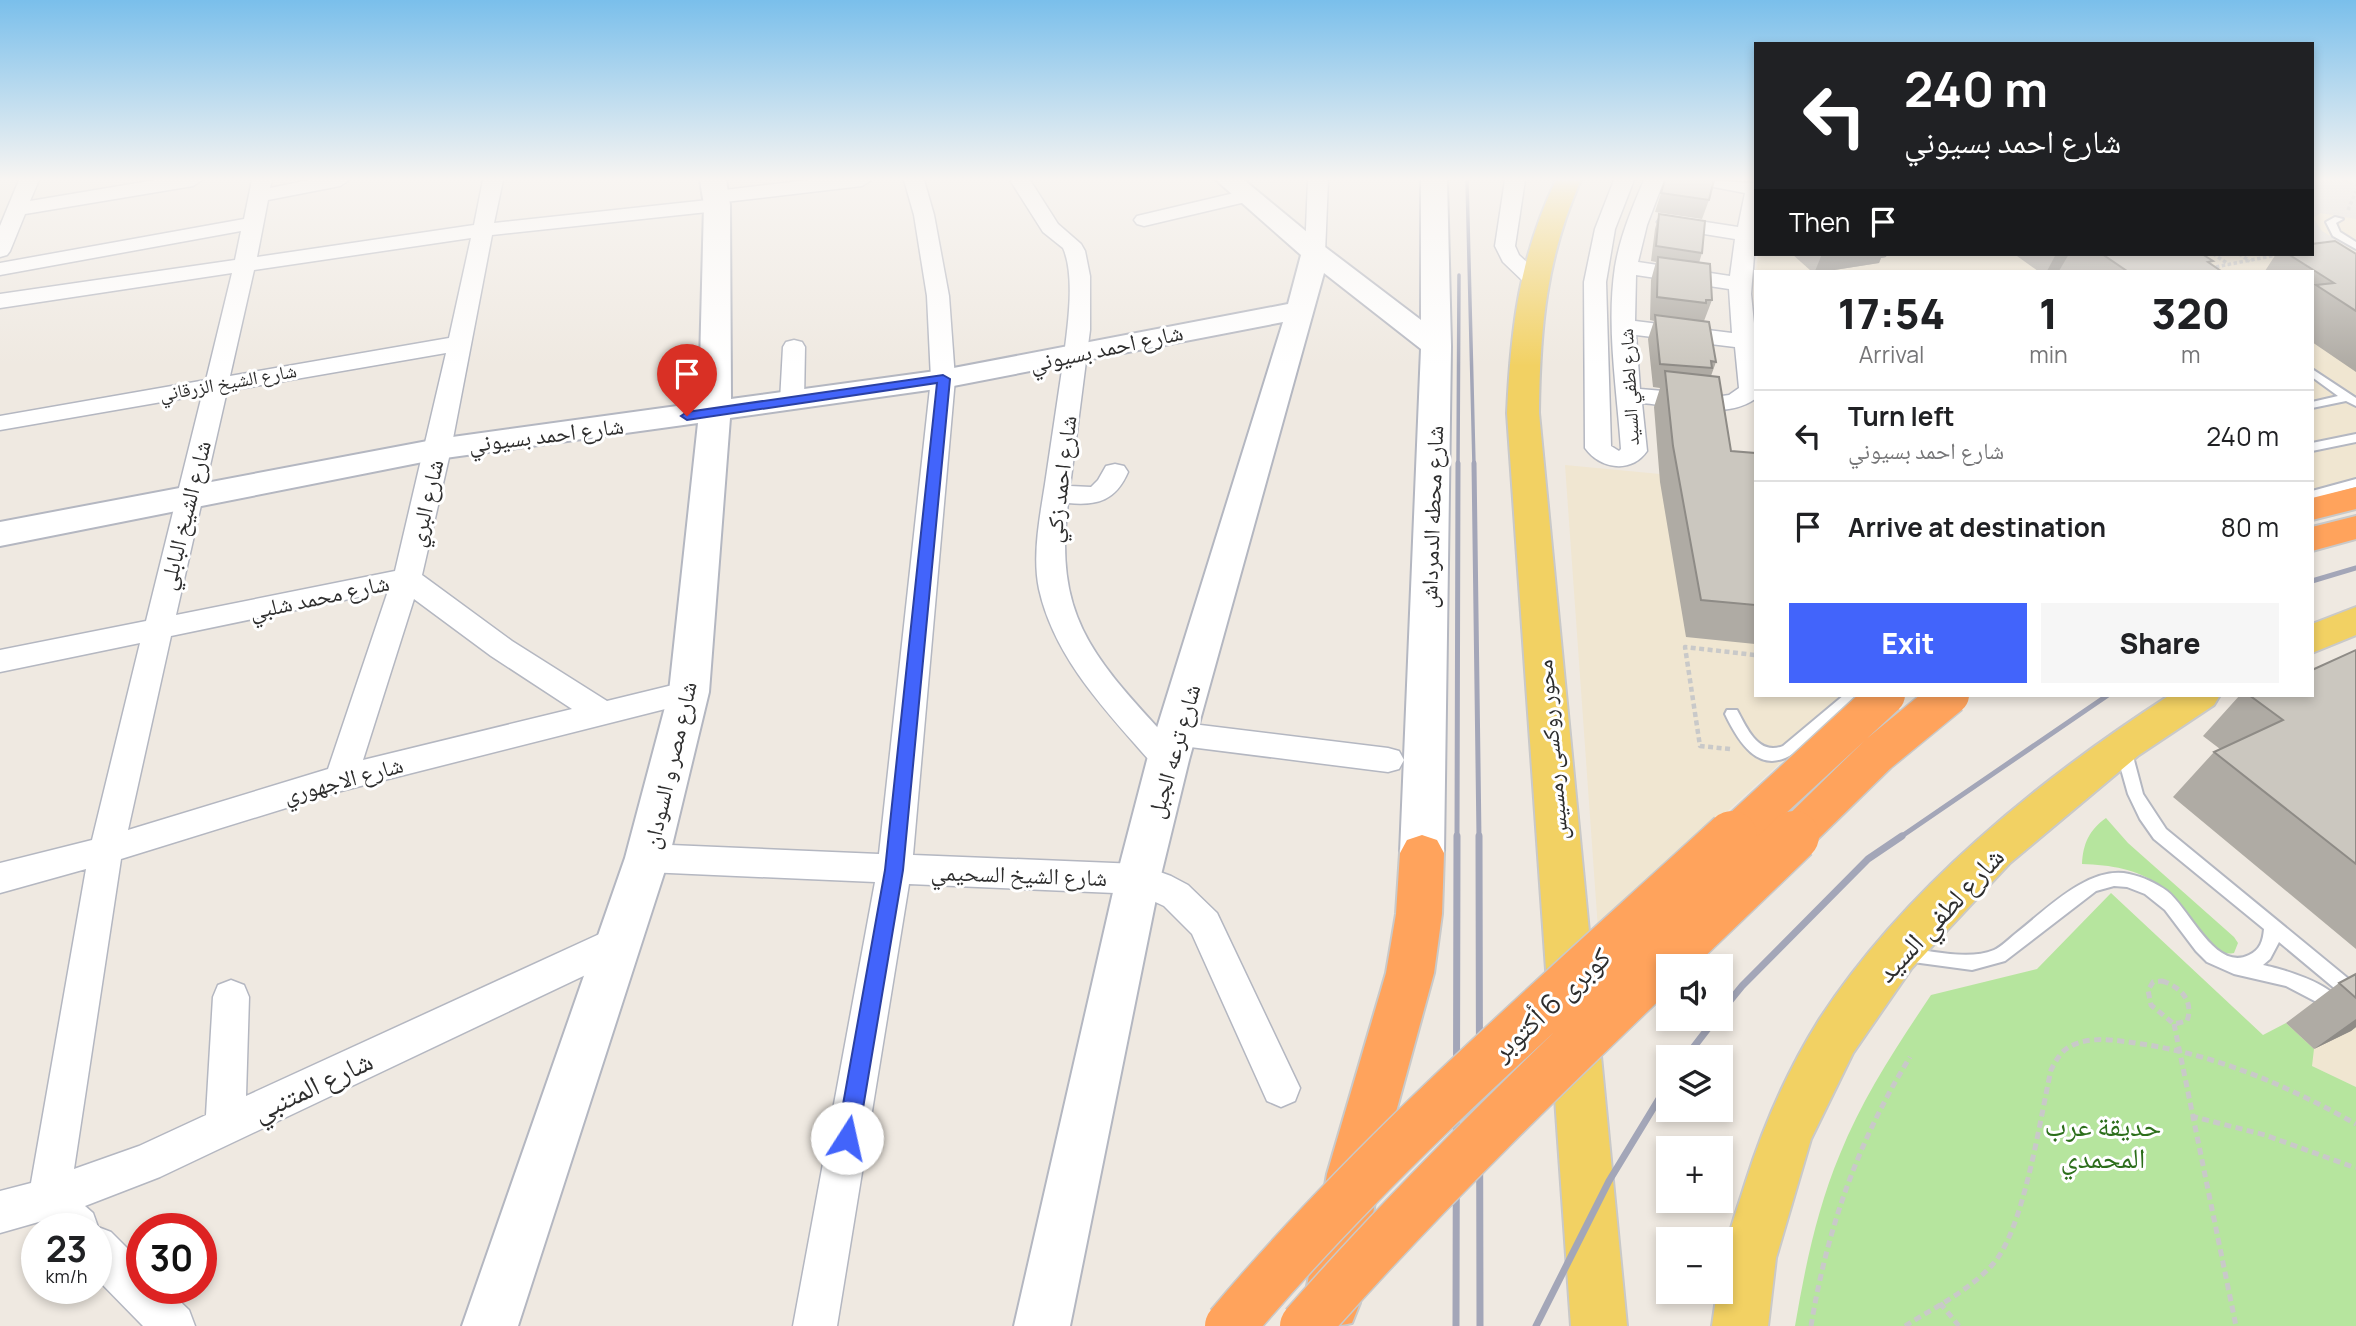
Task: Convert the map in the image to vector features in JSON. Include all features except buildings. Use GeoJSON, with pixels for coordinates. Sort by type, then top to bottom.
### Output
{"type":"FeatureCollection","features":[{"type":"Feature","properties":{"kind":"highway"},"geometry":{"type":"LineString","coordinates":[[2314,508],[2356,498]]}},
{"type":"Feature","properties":{"kind":"highway"},"geometry":{"type":"LineString","coordinates":[[2314,538],[2356,527]]}},
{"type":"Feature","properties":{"kind":"highway","name":"كوبرى 6 أكتوبر"},"geometry":{"type":"LineString","coordinates":[[1230,1326],[1302,1242],[1433,1111],[1883,697]]}},
{"type":"Feature","properties":{"kind":"highway","name":"كوبرى 6 أكتوبر"},"geometry":{"type":"LineString","coordinates":[[1305,1326],[1376,1245],[1471,1149],[1878,754],[1948,697]]}},
{"type":"Feature","properties":{"kind":"highway"},"geometry":{"type":"LineString","coordinates":[[1329,1326],[1336,1267],[1353,1174],[1410,973],[1419,915],[1422,853]]}},
{"type":"Feature","properties":{"kind":"main road","name":"شارع مصر و السودان"},"geometry":{"type":"LineString","coordinates":[[490,1326],[647,858],[689,692],[715,412],[715,242]]}},
{"type":"Feature","properties":{"kind":"main road"},"geometry":{"type":"LineString","coordinates":[[1302,242],[1436,346]]}},
{"type":"Feature","properties":{"kind":"main road","name":"شارع محطه الدمرداش"},"geometry":{"type":"LineString","coordinates":[[1422,853],[1436,346],[1435,242]]}},
{"type":"Feature","properties":{"kind":"main road","name":"محور روكسى رمسيس"},"geometry":{"type":"LineString","coordinates":[[1543,242],[1533,278],[1525,344],[1523,413],[1599,1326]]}},
{"type":"Feature","properties":{"kind":"main road","name":"شارع ترعه الجبل"},"geometry":{"type":"LineString","coordinates":[[1042,1326],[1138,879],[1172,747],[1301,310],[1315,253]]}},
{"type":"Feature","properties":{"kind":"main road","name":"شارع احمد بسيوني"},"geometry":{"type":"LineString","coordinates":[[0,534],[438,449],[943,379],[1301,310]]}},
{"type":"Feature","properties":{"kind":"main road"},"geometry":{"type":"LineString","coordinates":[[2314,638],[2356,620]]}},
{"type":"Feature","properties":{"kind":"main road","name":"شارع لطفي السيد"},"geometry":{"type":"LineString","coordinates":[[1740,1326],[1749,1258],[1787,1133],[1836,1037],[1895,954],[1995,850],[2125,744],[2197,697]]}},
{"type":"Feature","properties":{"kind":"street"},"geometry":{"type":"LineString","coordinates":[[0,269],[149,242]]}},
{"type":"Feature","properties":{"kind":"street","name":"شارع الشيخ البابلي"},"geometry":{"type":"LineString","coordinates":[[49,1199],[106,849],[249,242]]}},
{"type":"Feature","properties":{"kind":"street"},"geometry":{"type":"LineString","coordinates":[[0,301],[400,242]]}},
{"type":"Feature","properties":{"kind":"street","name":"شارع البري"},"geometry":{"type":"LineString","coordinates":[[341,778],[407,578],[438,449],[457,344],[480,242]]}},
{"type":"Feature","properties":{"kind":"street"},"geometry":{"type":"LineString","coordinates":[[814,1326],[894,870],[943,379],[938,296],[929,242]]}},
{"type":"Feature","properties":{"kind":"street","name":"شارع احمد زكي"},"geometry":{"type":"LineString","coordinates":[[1068,242],[1075,251],[1081,306],[1056,493],[1051,562],[1053,588],[1061,614],[1082,656],[1105,691],[1172,747]]}},
{"type":"Feature","properties":{"kind":"street","name":"شارع ترعه الجبل"},"geometry":{"type":"LineString","coordinates":[[1315,242],[1315,253]]}},
{"type":"Feature","properties":{"kind":"street"},"geometry":{"type":"LineString","coordinates":[[1507,242],[1506,252],[1515,265],[1533,278]]}},
{"type":"Feature","properties":{"kind":"street","name":"شارع لطفي السيد"},"geometry":{"type":"LineString","coordinates":[[1602,242],[1593,302],[1598,447],[1608,457],[1625,458],[1634,451],[1625,327],[1626,267],[1633,242]]}},
{"type":"Feature","properties":{"kind":"street"},"geometry":{"type":"LineString","coordinates":[[1630,395],[1722,403],[1735,402],[1751,391],[1753,383],[1744,341],[1740,284],[1745,242]]}},
{"type":"Feature","properties":{"kind":"street"},"geometry":{"type":"LineString","coordinates":[[1626,267],[1740,284]]}},
{"type":"Feature","properties":{"kind":"street"},"geometry":{"type":"LineString","coordinates":[[1625,327],[1744,341]]}},
{"type":"Feature","properties":{"kind":"street","name":"شارع الشيخ الزرقاني"},"geometry":{"type":"LineString","coordinates":[[0,423],[457,344]]}},
{"type":"Feature","properties":{"kind":"street"},"geometry":{"type":"LineString","coordinates":[[792,401],[794,347]]}},
{"type":"Feature","properties":{"kind":"street"},"geometry":{"type":"LineString","coordinates":[[1056,493],[1101,494],[1110,487],[1115,472]]}},
{"type":"Feature","properties":{"kind":"street","name":"شارع محمد شلبي"},"geometry":{"type":"LineString","coordinates":[[0,660],[407,578],[463,623],[516,660],[601,712]]}},
{"type":"Feature","properties":{"kind":"street","name":"شارع الاجهوري"},"geometry":{"type":"LineString","coordinates":[[0,878],[341,778],[689,692]]}},
{"type":"Feature","properties":{"kind":"street"},"geometry":{"type":"LineString","coordinates":[[1172,747],[1388,760]]}},
{"type":"Feature","properties":{"kind":"street","name":"شارع الشيخ السحيمي"},"geometry":{"type":"LineString","coordinates":[[647,858],[1138,879],[1161,885],[1177,895],[1205,924],[1280,1088]]}},
{"type":"Feature","properties":{"kind":"street","name":"شارع المتنبي"},"geometry":{"type":"LineString","coordinates":[[0,1212],[49,1199],[146,1163],[619,942]]}},
{"type":"Feature","properties":{"kind":"street"},"geometry":{"type":"LineString","coordinates":[[225,1125],[231,997]]}},
{"type":"Feature","properties":{"kind":"street"},"geometry":{"type":"LineString","coordinates":[[49,1199],[63,1213]]}},
{"type":"Feature","properties":{"kind":"street"},"geometry":{"type":"LineString","coordinates":[[112,1263],[173,1326]]}},
{"type":"Feature","properties":{"kind":"lane"},"geometry":{"type":"LineString","coordinates":[[2314,373],[2352,400]]}},
{"type":"Feature","properties":{"kind":"lane"},"geometry":{"type":"LineString","coordinates":[[2314,405],[2352,400]]}},
{"type":"Feature","properties":{"kind":"lane"},"geometry":{"type":"LineString","coordinates":[[2314,447],[2356,438]]}},
{"type":"Feature","properties":{"kind":"lane"},"geometry":{"type":"LineString","coordinates":[[2314,494],[2356,483]]}},
{"type":"Feature","properties":{"kind":"lane"},"geometry":{"type":"LineString","coordinates":[[1732,714],[1747,743],[1759,752],[1775,755],[1788,750],[1851,697]]}},
{"type":"Feature","properties":{"kind":"lane"},"geometry":{"type":"LineString","coordinates":[[2125,744],[2130,786],[2153,825],[2351,991]]}},
{"type":"Feature","properties":{"kind":"lane"},"geometry":{"type":"LineString","coordinates":[[1895,954],[1972,962],[1999,956],[2100,880],[2120,879],[2146,886],[2160,895],[2181,916],[2200,946],[2210,955],[2234,966],[2288,979],[2330,1001]]}},
{"type":"Feature","properties":{"kind":"lane"},"geometry":{"type":"LineString","coordinates":[[2234,966],[2249,964],[2269,950],[2273,938],[2272,926]]}},
{"type":"Feature","properties":{"kind":"path"},"geometry":{"type":"LineString","coordinates":[[2216,256],[2230,265]]}},
{"type":"Feature","properties":{"kind":"path"},"geometry":{"type":"LineString","coordinates":[[2242,256],[2251,261]]}},
{"type":"Feature","properties":{"kind":"path"},"geometry":{"type":"LineString","coordinates":[[2208,268],[2273,256]]}},
{"type":"Feature","properties":{"kind":"path"},"geometry":{"type":"LineString","coordinates":[[1754,655],[1685,647],[1700,746],[1759,752]]}},
{"type":"Feature","properties":{"kind":"path"},"geometry":{"type":"LineString","coordinates":[[2174,1024],[2187,1021],[2191,1010],[2190,1003],[2174,986],[2162,981],[2153,982],[2148,990],[2151,1005],[2174,1024],[2236,1326]]}},
{"type":"Feature","properties":{"kind":"path"},"geometry":{"type":"LineString","coordinates":[[1905,1326],[1978,1278],[1994,1263],[2006,1245],[2015,1225],[2051,1070],[2055,1059],[2074,1043],[2103,1039],[2178,1049],[2212,1058],[2284,1085],[2356,1124]]}},
{"type":"Feature","properties":{"kind":"path"},"geometry":{"type":"LineString","coordinates":[[1811,1326],[1827,1241],[1845,1181],[1868,1127],[1910,1057]]}},
{"type":"Feature","properties":{"kind":"path"},"geometry":{"type":"LineString","coordinates":[[2191,1116],[2265,1135],[2356,1168]]}},
{"type":"Feature","properties":{"kind":"path"},"geometry":{"type":"LineString","coordinates":[[1940,1303],[1959,1326]]}},
{"type":"Feature","properties":{"kind":"shaded area"},"geometry":{"type":"Polygon","coordinates":[[[2314,242],[2356,242],[2356,488],[2314,499],[2314,270],[1756,270],[1758,256],[2314,256],[2314,242]]]}},
{"type":"Feature","properties":{"kind":"shaded area"},"geometry":{"type":"Polygon","coordinates":[[[2314,242],[2340,242],[2356,252],[2356,289],[2314,256],[2314,242]]]}},
{"type":"Feature","properties":{"kind":"shaded area"},"geometry":{"type":"Polygon","coordinates":[[[1565,465],[1754,483],[1754,697],[1853,697],[1598,929],[1565,465]]]}},
{"type":"Feature","properties":{"kind":"shaded area"},"geometry":{"type":"Polygon","coordinates":[[[2356,989],[2356,1087],[2312,1066],[2312,1057],[2286,1023],[2356,989]]]}},
{"type":"Feature","properties":{"kind":"green space"},"geometry":{"type":"Polygon","coordinates":[[[2106,818],[2128,843],[2234,937],[2238,943],[2234,953],[2225,953],[2212,947],[2179,902],[2152,880],[2123,869],[2082,864],[2088,838],[2095,827],[2106,818]]]}},
{"type":"Feature","properties":{"kind":"green space","name":"حديقة عرب المحمدي"},"geometry":{"type":"Polygon","coordinates":[[[2111,893],[2263,1035],[2286,1023],[2314,1049],[2312,1066],[2356,1087],[2356,1326],[1795,1326],[1813,1238],[1840,1154],[1870,1092],[1931,995],[2037,969],[2111,893]]]}},
{"type":"Feature","properties":{"kind":"railway"},"geometry":{"type":"LineString","coordinates":[[1469,242],[1474,465]]}},
{"type":"Feature","properties":{"kind":"railway"},"geometry":{"type":"LineString","coordinates":[[1458,465],[1459,275]]}},
{"type":"Feature","properties":{"kind":"railway"},"geometry":{"type":"LineString","coordinates":[[1457,838],[1458,463]]}},
{"type":"Feature","properties":{"kind":"railway"},"geometry":{"type":"LineString","coordinates":[[1474,463],[1479,838]]}},
{"type":"Feature","properties":{"kind":"railway"},"geometry":{"type":"LineString","coordinates":[[2314,580],[2356,568]]}},
{"type":"Feature","properties":{"kind":"railway"},"geometry":{"type":"LineString","coordinates":[[1899,838],[2105,697]]}},
{"type":"Feature","properties":{"kind":"railway"},"geometry":{"type":"LineString","coordinates":[[1456,1326],[1457,836]]}},
{"type":"Feature","properties":{"kind":"railway"},"geometry":{"type":"LineString","coordinates":[[1479,836],[1480,1326]]}},
{"type":"Feature","properties":{"kind":"railway"},"geometry":{"type":"LineString","coordinates":[[1733,997],[1868,859],[1902,836]]}},
{"type":"Feature","properties":{"kind":"railway"},"geometry":{"type":"LineString","coordinates":[[1695,1045],[1706,1031]]}},
{"type":"Feature","properties":{"kind":"railway"},"geometry":{"type":"LineString","coordinates":[[1536,1326],[1609,1181],[1656,1104]]}},
{"type":"Feature","properties":{"kind":"route"},"geometry":{"type":"LineString","coordinates":[[687,416],[943,379],[894,870],[847,1138]]}}]}
